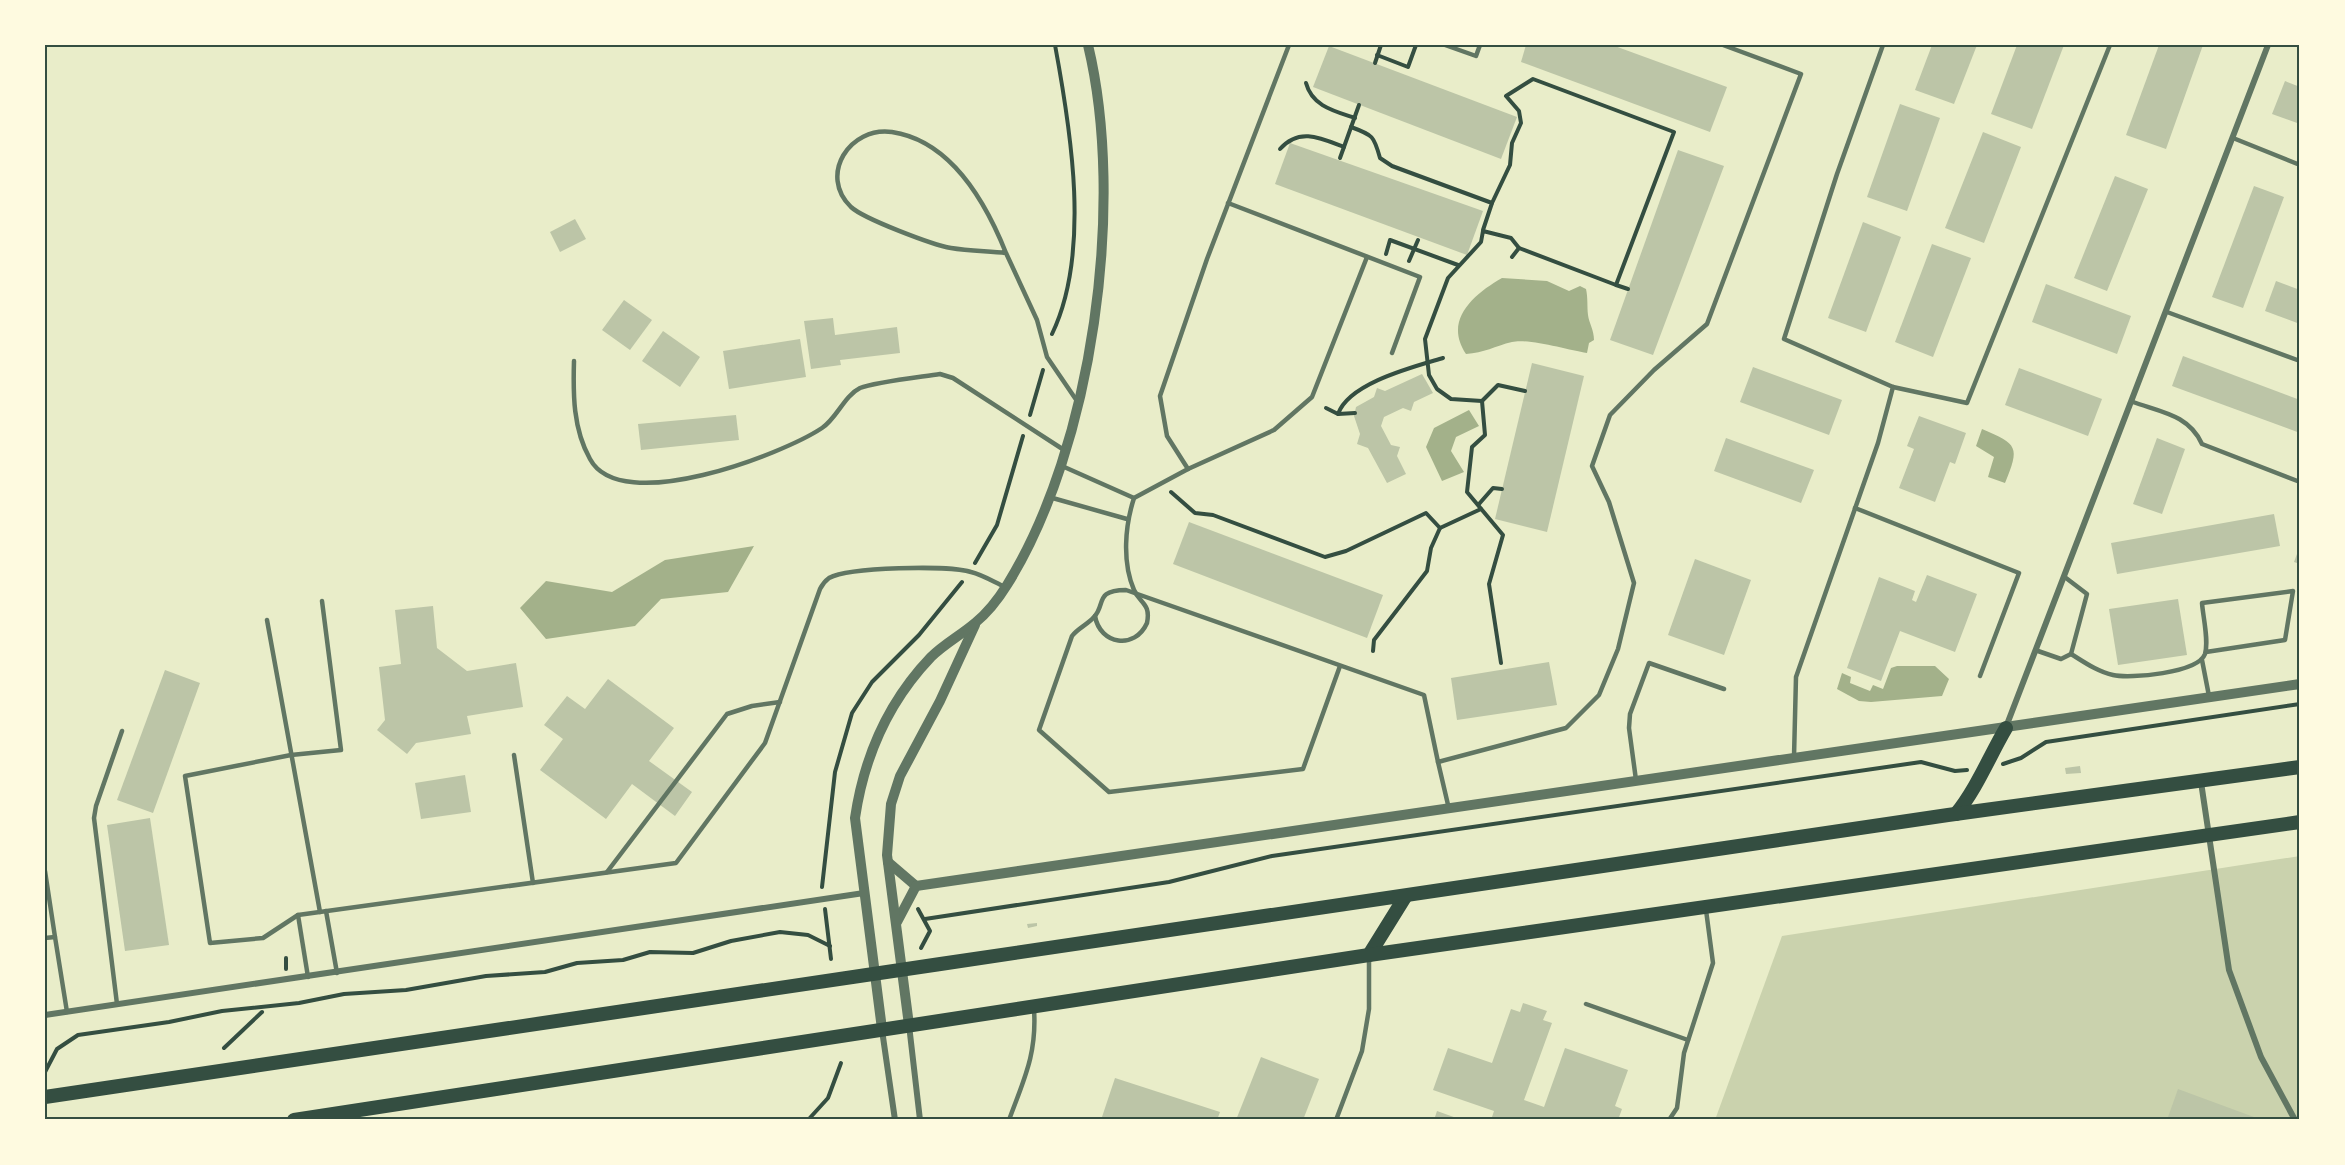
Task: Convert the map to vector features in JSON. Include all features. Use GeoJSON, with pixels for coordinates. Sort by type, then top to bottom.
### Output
{"type":"FeatureCollection","features":[{"type":"Feature","properties":{"kind":"main road"},"geometry":{"type":"LineString","coordinates":[[1956,814],[1976,789],[1984,766],[2006,728]]}},
{"type":"Feature","properties":{"kind":"main road"},"geometry":{"type":"LineString","coordinates":[[45,1097],[1956,814],[2300,767]]}},
{"type":"Feature","properties":{"kind":"main road"},"geometry":{"type":"LineString","coordinates":[[294,1120],[1369,955],[2300,822]]}},
{"type":"Feature","properties":{"kind":"main road"},"geometry":{"type":"LineString","coordinates":[[1369,955],[1405,897]]}},
{"type":"Feature","properties":{"kind":"street"},"geometry":{"type":"LineString","coordinates":[[896,1120],[855,818],[860,788],[870,753],[896,700],[933,655],[976,622],[1006,587],[1049,497],[1064,450],[1088,360],[1099,278],[1103,210],[1102,140],[1088,45]]}},
{"type":"Feature","properties":{"kind":"street"},"geometry":{"type":"LineString","coordinates":[[2006,728],[2066,578],[2268,45]]}},
{"type":"Feature","properties":{"kind":"street"},"geometry":{"type":"LineString","coordinates":[[920,1120],[888,862],[888,829],[900,776],[940,701],[976,622]]}},
{"type":"Feature","properties":{"kind":"street"},"geometry":{"type":"LineString","coordinates":[[888,862],[916,886],[1636,783],[1794,757],[2209,699],[2300,684]]}},
{"type":"Feature","properties":{"kind":"street"},"geometry":{"type":"LineString","coordinates":[[2200,782],[2229,970],[2261,1057],[2295,1120]]}},
{"type":"Feature","properties":{"kind":"street"},"geometry":{"type":"LineString","coordinates":[[897,922],[916,886]]}},
{"type":"Feature","properties":{"kind":"street"},"geometry":{"type":"LineString","coordinates":[[45,1015],[864,893]]}},
{"type":"Feature","properties":{"kind":"lane"},"geometry":{"type":"LineString","coordinates":[[1188,469],[1167,436],[1160,396],[1228,203],[1289,45]]}},
{"type":"Feature","properties":{"kind":"lane"},"geometry":{"type":"LineString","coordinates":[[1445,45],[1476,56],[1480,45]]}},
{"type":"Feature","properties":{"kind":"lane"},"geometry":{"type":"LineString","coordinates":[[1438,762],[1566,728],[1599,695],[1618,649],[1634,583],[1608,502],[1592,466],[1610,415],[1654,370],[1707,324],[1801,74],[1723,45]]}},
{"type":"Feature","properties":{"kind":"lane"},"geometry":{"type":"LineString","coordinates":[[1883,45],[1837,174],[1784,339],[1893,387],[1967,403],[2110,45]]}},
{"type":"Feature","properties":{"kind":"lane"},"geometry":{"type":"LineString","coordinates":[[1006,253],[950,248],[865,216],[851,207],[840,193],[837,176],[840,160],[847,148],[860,137],[875,132],[892,132],[937,153],[963,175],[993,220],[1037,320],[1047,357],[1077,401]]}},
{"type":"Feature","properties":{"kind":"lane"},"geometry":{"type":"LineString","coordinates":[[2233,138],[2300,165]]}},
{"type":"Feature","properties":{"kind":"lane"},"geometry":{"type":"LineString","coordinates":[[1228,203],[1420,277],[1392,353]]}},
{"type":"Feature","properties":{"kind":"lane"},"geometry":{"type":"LineString","coordinates":[[1095,616],[1100,630],[1106,637],[1121,642],[1135,639],[1145,629],[1148,617],[1146,605],[1134,593],[1126,549],[1127,519],[1134,498],[1188,469],[1274,430],[1312,397],[1366,257]]}},
{"type":"Feature","properties":{"kind":"lane"},"geometry":{"type":"LineString","coordinates":[[2167,312],[2300,361]]}},
{"type":"Feature","properties":{"kind":"lane"},"geometry":{"type":"LineString","coordinates":[[574,361],[573,405],[590,460],[605,473],[623,480],[646,483],[683,481],[736,466],[822,428],[859,389],[940,374],[953,378],[1064,450]]}},
{"type":"Feature","properties":{"kind":"lane"},"geometry":{"type":"LineString","coordinates":[[1794,757],[1796,677],[1878,443],[1893,387]]}},
{"type":"Feature","properties":{"kind":"lane"},"geometry":{"type":"LineString","coordinates":[[2133,402],[2188,422],[2196,429],[2202,444],[2300,482]]}},
{"type":"Feature","properties":{"kind":"lane"},"geometry":{"type":"LineString","coordinates":[[1059,465],[1134,498]]}},
{"type":"Feature","properties":{"kind":"lane"},"geometry":{"type":"LineString","coordinates":[[1049,497],[1127,519]]}},
{"type":"Feature","properties":{"kind":"lane"},"geometry":{"type":"LineString","coordinates":[[1855,508],[2019,573],[1980,676]]}},
{"type":"Feature","properties":{"kind":"lane"},"geometry":{"type":"LineString","coordinates":[[322,601],[341,750],[291,755],[185,776],[210,944],[263,938],[298,915],[676,863],[765,743],[820,589],[826,579],[838,575],[890,569],[971,572],[1006,587]]}},
{"type":"Feature","properties":{"kind":"lane"},"geometry":{"type":"LineString","coordinates":[[2037,651],[2061,659],[2071,654],[2087,594],[2066,578]]}},
{"type":"Feature","properties":{"kind":"lane"},"geometry":{"type":"LineString","coordinates":[[1340,666],[1303,769],[1109,792],[1039,730],[1072,636],[1095,616],[1099,603],[1109,593],[1126,590],[1424,695],[1450,809]]}},
{"type":"Feature","properties":{"kind":"lane"},"geometry":{"type":"LineString","coordinates":[[2206,652],[2285,640],[2293,591],[2202,603],[2206,652],[2202,660],[2209,699]]}},
{"type":"Feature","properties":{"kind":"lane"},"geometry":{"type":"LineString","coordinates":[[267,620],[291,755],[336,973]]}},
{"type":"Feature","properties":{"kind":"lane"},"geometry":{"type":"LineString","coordinates":[[2071,654],[2104,672],[2122,676],[2185,668],[2202,660]]}},
{"type":"Feature","properties":{"kind":"lane"},"geometry":{"type":"LineString","coordinates":[[1636,783],[1629,721],[1649,663],[1724,689]]}},
{"type":"Feature","properties":{"kind":"lane"},"geometry":{"type":"LineString","coordinates":[[607,872],[727,714],[752,706],[780,702]]}},
{"type":"Feature","properties":{"kind":"lane"},"geometry":{"type":"LineString","coordinates":[[117,1004],[94,818],[122,731]]}},
{"type":"Feature","properties":{"kind":"lane"},"geometry":{"type":"LineString","coordinates":[[514,755],[533,883]]}},
{"type":"Feature","properties":{"kind":"lane"},"geometry":{"type":"LineString","coordinates":[[45,871],[67,1012]]}},
{"type":"Feature","properties":{"kind":"lane"},"geometry":{"type":"LineString","coordinates":[[1669,1120],[1677,1108],[1684,1053],[1713,963],[1706,908]]}},
{"type":"Feature","properties":{"kind":"lane"},"geometry":{"type":"LineString","coordinates":[[298,915],[308,977]]}},
{"type":"Feature","properties":{"kind":"lane"},"geometry":{"type":"LineString","coordinates":[[45,938],[55,936]]}},
{"type":"Feature","properties":{"kind":"lane"},"geometry":{"type":"LineString","coordinates":[[1336,1120],[1362,1051],[1369,1009],[1369,955]]}},
{"type":"Feature","properties":{"kind":"lane"},"geometry":{"type":"LineString","coordinates":[[1586,1004],[1688,1040]]}},
{"type":"Feature","properties":{"kind":"lane"},"geometry":{"type":"LineString","coordinates":[[1009,1120],[1033,1055],[1034,1006]]}},
{"type":"Feature","properties":{"kind":"path"},"geometry":{"type":"LineString","coordinates":[[831,959],[823,899],[829,807],[840,748],[852,713],[872,682],[919,634],[971,572],[997,525],[1052,336],[1066,301],[1071,273],[1073,206],[1069,119],[1055,45]]}},
{"type":"Feature","properties":{"kind":"path"},"geometry":{"type":"LineString","coordinates":[[1375,63],[1380,45]]}},
{"type":"Feature","properties":{"kind":"path"},"geometry":{"type":"LineString","coordinates":[[1377,56],[1408,67],[1416,45]]}},
{"type":"Feature","properties":{"kind":"path"},"geometry":{"type":"LineString","coordinates":[[1525,391],[1498,385],[1482,401],[1451,399],[1437,388],[1429,375],[1425,339],[1448,278],[1481,242],[1492,203],[1510,165],[1512,143],[1521,123],[1519,111],[1506,96],[1533,79],[1674,132],[1616,285]]}},
{"type":"Feature","properties":{"kind":"path"},"geometry":{"type":"LineString","coordinates":[[1306,82],[1308,92],[1316,101],[1327,109],[1354,118]]}},
{"type":"Feature","properties":{"kind":"path"},"geometry":{"type":"LineString","coordinates":[[1340,158],[1359,105]]}},
{"type":"Feature","properties":{"kind":"path"},"geometry":{"type":"LineString","coordinates":[[1351,127],[1375,139],[1380,158],[1392,166],[1492,203]]}},
{"type":"Feature","properties":{"kind":"path"},"geometry":{"type":"LineString","coordinates":[[1280,149],[1289,139],[1305,135],[1344,147]]}},
{"type":"Feature","properties":{"kind":"path"},"geometry":{"type":"LineString","coordinates":[[1483,231],[1512,238],[1519,248],[1628,289]]}},
{"type":"Feature","properties":{"kind":"path"},"geometry":{"type":"LineString","coordinates":[[1388,248],[1390,240],[1458,265]]}},
{"type":"Feature","properties":{"kind":"path"},"geometry":{"type":"LineString","coordinates":[[1408,265],[1418,240]]}},
{"type":"Feature","properties":{"kind":"path"},"geometry":{"type":"LineString","coordinates":[[1512,257],[1519,248]]}},
{"type":"Feature","properties":{"kind":"path"},"geometry":{"type":"LineString","coordinates":[[1338,414],[1341,406],[1370,384],[1443,358]]}},
{"type":"Feature","properties":{"kind":"path"},"geometry":{"type":"LineString","coordinates":[[1482,401],[1485,435],[1472,447],[1467,492],[1503,535],[1489,584],[1501,663]]}},
{"type":"Feature","properties":{"kind":"path"},"geometry":{"type":"LineString","coordinates":[[1326,408],[1338,414],[1354,413]]}},
{"type":"Feature","properties":{"kind":"path"},"geometry":{"type":"LineString","coordinates":[[1373,651],[1374,640],[1427,571],[1431,548],[1440,528],[1479,507],[1493,488],[1502,489]]}},
{"type":"Feature","properties":{"kind":"path"},"geometry":{"type":"LineString","coordinates":[[1171,492],[1195,513],[1213,515],[1325,557],[1346,551],[1426,513],[1440,528]]}},
{"type":"Feature","properties":{"kind":"path"},"geometry":{"type":"LineString","coordinates":[[1998,764],[2021,758],[2046,742],[2300,704]]}},
{"type":"Feature","properties":{"kind":"path"},"geometry":{"type":"LineString","coordinates":[[926,919],[1169,882],[1272,856],[1921,762],[1955,771],[1971,770]]}},
{"type":"Feature","properties":{"kind":"path"},"geometry":{"type":"LineString","coordinates":[[916,906],[926,919],[930,931],[921,948]]}},
{"type":"Feature","properties":{"kind":"path"},"geometry":{"type":"LineString","coordinates":[[45,1072],[57,1049],[78,1035],[344,994],[406,990],[486,976],[545,972],[577,963],[623,960],[650,952],[693,953],[731,941],[780,932],[808,935],[831,947]]}},
{"type":"Feature","properties":{"kind":"path"},"geometry":{"type":"LineString","coordinates":[[285,958],[286,971]]}},
{"type":"Feature","properties":{"kind":"path"},"geometry":{"type":"LineString","coordinates":[[224,1048],[262,1012]]}},
{"type":"Feature","properties":{"kind":"path"},"geometry":{"type":"LineString","coordinates":[[808,1120],[828,1098],[841,1063]]}},
{"type":"Feature","properties":{"kind":"shaded area"},"geometry":{"type":"Polygon","coordinates":[[[1502,278],[1547,281],[1569,291],[1580,286],[1586,289],[1588,315],[1594,340],[1589,343],[1587,353],[1519,341],[1466,354],[1460,342],[1458,330],[1460,319],[1472,300],[1502,278]]]}},
{"type":"Feature","properties":{"kind":"shaded area"},"geometry":{"type":"Polygon","coordinates":[[[1469,410],[1479,426],[1456,437],[1451,451],[1464,472],[1442,481],[1426,447],[1434,428],[1469,410]]]}},
{"type":"Feature","properties":{"kind":"shaded area"},"geometry":{"type":"Polygon","coordinates":[[[1982,429],[2003,439],[2013,448],[2013,461],[2005,483],[1988,477],[1994,457],[1976,446],[1982,429]]]}},
{"type":"Feature","properties":{"kind":"shaded area"},"geometry":{"type":"Polygon","coordinates":[[[754,546],[728,592],[661,599],[635,626],[546,639],[520,608],[546,581],[612,592],[665,560],[754,546]]]}},
{"type":"Feature","properties":{"kind":"shaded area"},"geometry":{"type":"Polygon","coordinates":[[[1935,666],[1949,679],[1942,696],[1871,702],[1859,701],[1837,689],[1842,673],[1851,677],[1850,683],[1870,691],[1873,685],[1883,689],[1891,668],[1935,666]]]}},
{"type":"Feature","properties":{"kind":"shaded area"},"geometry":{"type":"Polygon","coordinates":[[[2300,856],[2300,1120],[1715,1120],[1782,936],[2300,856]]]}},
{"type":"Feature","properties":{"kind":"building"},"geometry":{"type":"Polygon","coordinates":[[[1526,45],[1612,45],[1727,87],[1710,132],[1521,62],[1526,45]]]}},
{"type":"Feature","properties":{"kind":"building"},"geometry":{"type":"Polygon","coordinates":[[[1932,45],[1977,45],[1954,104],[1915,90],[1932,45]]]}},
{"type":"Feature","properties":{"kind":"building"},"geometry":{"type":"Polygon","coordinates":[[[2017,45],[2064,45],[2032,129],[1991,114],[2017,45]]]}},
{"type":"Feature","properties":{"kind":"building"},"geometry":{"type":"Polygon","coordinates":[[[2159,45],[2203,45],[2166,149],[2126,135],[2159,45]]]}},
{"type":"Feature","properties":{"kind":"building"},"geometry":{"type":"Polygon","coordinates":[[[1329,46],[1517,117],[1501,159],[1313,87],[1329,46]]]}},
{"type":"Feature","properties":{"kind":"building"},"geometry":{"type":"Polygon","coordinates":[[[2285,81],[2300,87],[2300,124],[2272,114],[2285,81]]]}},
{"type":"Feature","properties":{"kind":"building"},"geometry":{"type":"Polygon","coordinates":[[[1900,104],[1940,118],[1907,211],[1867,197],[1900,104]]]}},
{"type":"Feature","properties":{"kind":"building"},"geometry":{"type":"Polygon","coordinates":[[[1983,132],[2021,147],[1984,243],[1945,228],[1983,132]]]}},
{"type":"Feature","properties":{"kind":"building"},"geometry":{"type":"Polygon","coordinates":[[[1290,143],[1483,211],[1467,255],[1275,184],[1290,143]]]}},
{"type":"Feature","properties":{"kind":"building"},"geometry":{"type":"Polygon","coordinates":[[[1678,150],[1724,166],[1653,355],[1610,340],[1678,150]]]}},
{"type":"Feature","properties":{"kind":"building"},"geometry":{"type":"Polygon","coordinates":[[[2115,176],[2148,189],[2107,291],[2074,278],[2115,176]]]}},
{"type":"Feature","properties":{"kind":"building"},"geometry":{"type":"Polygon","coordinates":[[[2254,186],[2284,197],[2243,308],[2212,297],[2254,186]]]}},
{"type":"Feature","properties":{"kind":"building"},"geometry":{"type":"Polygon","coordinates":[[[575,219],[586,239],[560,252],[550,232],[575,219]]]}},
{"type":"Feature","properties":{"kind":"building"},"geometry":{"type":"Polygon","coordinates":[[[1863,222],[1901,237],[1866,332],[1828,318],[1863,222]]]}},
{"type":"Feature","properties":{"kind":"building"},"geometry":{"type":"Polygon","coordinates":[[[1932,244],[1971,258],[1933,357],[1895,342],[1932,244]]]}},
{"type":"Feature","properties":{"kind":"building"},"geometry":{"type":"Polygon","coordinates":[[[2276,281],[2300,290],[2300,324],[2265,311],[2276,281]]]}},
{"type":"Feature","properties":{"kind":"building"},"geometry":{"type":"Polygon","coordinates":[[[2046,284],[2131,316],[2117,354],[2032,322],[2046,284]]]}},
{"type":"Feature","properties":{"kind":"building"},"geometry":{"type":"Polygon","coordinates":[[[624,300],[652,320],[630,350],[602,330],[624,300]]]}},
{"type":"Feature","properties":{"kind":"building"},"geometry":{"type":"Polygon","coordinates":[[[833,318],[835,335],[897,327],[900,353],[840,360],[841,365],[811,369],[804,321],[833,318]]]}},
{"type":"Feature","properties":{"kind":"building"},"geometry":{"type":"Polygon","coordinates":[[[663,331],[700,357],[680,387],[642,361],[663,331]]]}},
{"type":"Feature","properties":{"kind":"building"},"geometry":{"type":"Polygon","coordinates":[[[800,339],[806,377],[729,389],[723,351],[800,339]]]}},
{"type":"Feature","properties":{"kind":"building"},"geometry":{"type":"Polygon","coordinates":[[[2183,356],[2300,400],[2300,433],[2172,386],[2183,356]]]}},
{"type":"Feature","properties":{"kind":"building"},"geometry":{"type":"Polygon","coordinates":[[[1532,363],[1584,376],[1547,532],[1495,519],[1532,363]]]}},
{"type":"Feature","properties":{"kind":"building"},"geometry":{"type":"Polygon","coordinates":[[[1753,367],[1842,400],[1829,435],[1740,402],[1753,367]]]}},
{"type":"Feature","properties":{"kind":"building"},"geometry":{"type":"Polygon","coordinates":[[[2019,368],[2102,399],[2088,436],[2005,405],[2019,368]]]}},
{"type":"Feature","properties":{"kind":"building"},"geometry":{"type":"Polygon","coordinates":[[[1422,374],[1433,393],[1414,402],[1411,411],[1403,408],[1384,417],[1381,426],[1391,445],[1400,447],[1397,456],[1406,474],[1387,483],[1368,448],[1357,444],[1360,434],[1354,416],[1356,407],[1374,397],[1377,388],[1385,391],[1422,374]]]}},
{"type":"Feature","properties":{"kind":"building"},"geometry":{"type":"Polygon","coordinates":[[[736,415],[739,440],[641,450],[638,424],[736,415]]]}},
{"type":"Feature","properties":{"kind":"building"},"geometry":{"type":"Polygon","coordinates":[[[1919,416],[1966,433],[1955,464],[1950,462],[1935,502],[1899,488],[1914,449],[1907,446],[1919,416]]]}},
{"type":"Feature","properties":{"kind":"building"},"geometry":{"type":"Polygon","coordinates":[[[1726,438],[1814,470],[1801,503],[1714,471],[1726,438]]]}},
{"type":"Feature","properties":{"kind":"building"},"geometry":{"type":"Polygon","coordinates":[[[2157,438],[2185,449],[2162,514],[2133,504],[2157,438]]]}},
{"type":"Feature","properties":{"kind":"building"},"geometry":{"type":"Polygon","coordinates":[[[2274,514],[2280,546],[2117,574],[2111,543],[2274,514]]]}},
{"type":"Feature","properties":{"kind":"building"},"geometry":{"type":"Polygon","coordinates":[[[1189,522],[1383,595],[1367,638],[1173,564],[1189,522]]]}},
{"type":"Feature","properties":{"kind":"building"},"geometry":{"type":"Polygon","coordinates":[[[2300,546],[2300,564],[2294,562],[2300,546]]]}},
{"type":"Feature","properties":{"kind":"building"},"geometry":{"type":"Polygon","coordinates":[[[1695,559],[1751,580],[1724,655],[1668,635],[1695,559]]]}},
{"type":"Feature","properties":{"kind":"building"},"geometry":{"type":"Polygon","coordinates":[[[1927,575],[1977,594],[1955,652],[1900,631],[1881,681],[1847,668],[1879,577],[1915,591],[1912,600],[1916,602],[1927,575]]]}},
{"type":"Feature","properties":{"kind":"building"},"geometry":{"type":"Polygon","coordinates":[[[2178,599],[2187,655],[2118,665],[2109,609],[2178,599]]]}},
{"type":"Feature","properties":{"kind":"building"},"geometry":{"type":"Polygon","coordinates":[[[433,606],[437,648],[467,671],[516,663],[523,707],[467,716],[471,734],[416,743],[407,754],[377,730],[385,720],[379,667],[401,664],[395,610],[433,606]]]}},
{"type":"Feature","properties":{"kind":"building"},"geometry":{"type":"Polygon","coordinates":[[[1549,662],[1557,705],[1457,720],[1451,678],[1549,662]]]}},
{"type":"Feature","properties":{"kind":"building"},"geometry":{"type":"Polygon","coordinates":[[[165,670],[200,683],[153,813],[117,800],[165,670]]]}},
{"type":"Feature","properties":{"kind":"building"},"geometry":{"type":"Polygon","coordinates":[[[608,679],[674,728],[649,761],[692,792],[675,816],[632,784],[606,819],[540,770],[563,739],[544,725],[567,696],[585,709],[608,679]]]}},
{"type":"Feature","properties":{"kind":"building"},"geometry":{"type":"Polygon","coordinates":[[[2080,766],[2081,773],[2066,774],[2065,768],[2080,766]]]}},
{"type":"Feature","properties":{"kind":"building"},"geometry":{"type":"Polygon","coordinates":[[[465,775],[471,812],[421,819],[415,783],[465,775]]]}},
{"type":"Feature","properties":{"kind":"building"},"geometry":{"type":"Polygon","coordinates":[[[150,818],[169,945],[125,951],[107,825],[150,818]]]}},
{"type":"Feature","properties":{"kind":"building"},"geometry":{"type":"Polygon","coordinates":[[[1037,923],[1037,926],[1028,928],[1027,924],[1037,923]]]}},
{"type":"Feature","properties":{"kind":"building"},"geometry":{"type":"Polygon","coordinates":[[[1523,1003],[1547,1011],[1543,1020],[1552,1023],[1524,1100],[1544,1107],[1565,1048],[1628,1070],[1615,1106],[1622,1109],[1618,1120],[1491,1120],[1494,1111],[1433,1090],[1448,1048],[1492,1063],[1511,1009],[1520,1012],[1523,1003]]]}},
{"type":"Feature","properties":{"kind":"building"},"geometry":{"type":"Polygon","coordinates":[[[1261,1057],[1319,1079],[1303,1120],[1236,1120],[1261,1057]]]}},
{"type":"Feature","properties":{"kind":"building"},"geometry":{"type":"Polygon","coordinates":[[[1115,1078],[1220,1112],[1217,1120],[1101,1120],[1115,1078]]]}},
{"type":"Feature","properties":{"kind":"building"},"geometry":{"type":"Polygon","coordinates":[[[2178,1089],[2262,1120],[2167,1120],[2178,1089]]]}},
{"type":"Feature","properties":{"kind":"building"},"geometry":{"type":"Polygon","coordinates":[[[1437,1111],[1462,1120],[1434,1120],[1437,1111]]]}}]}
